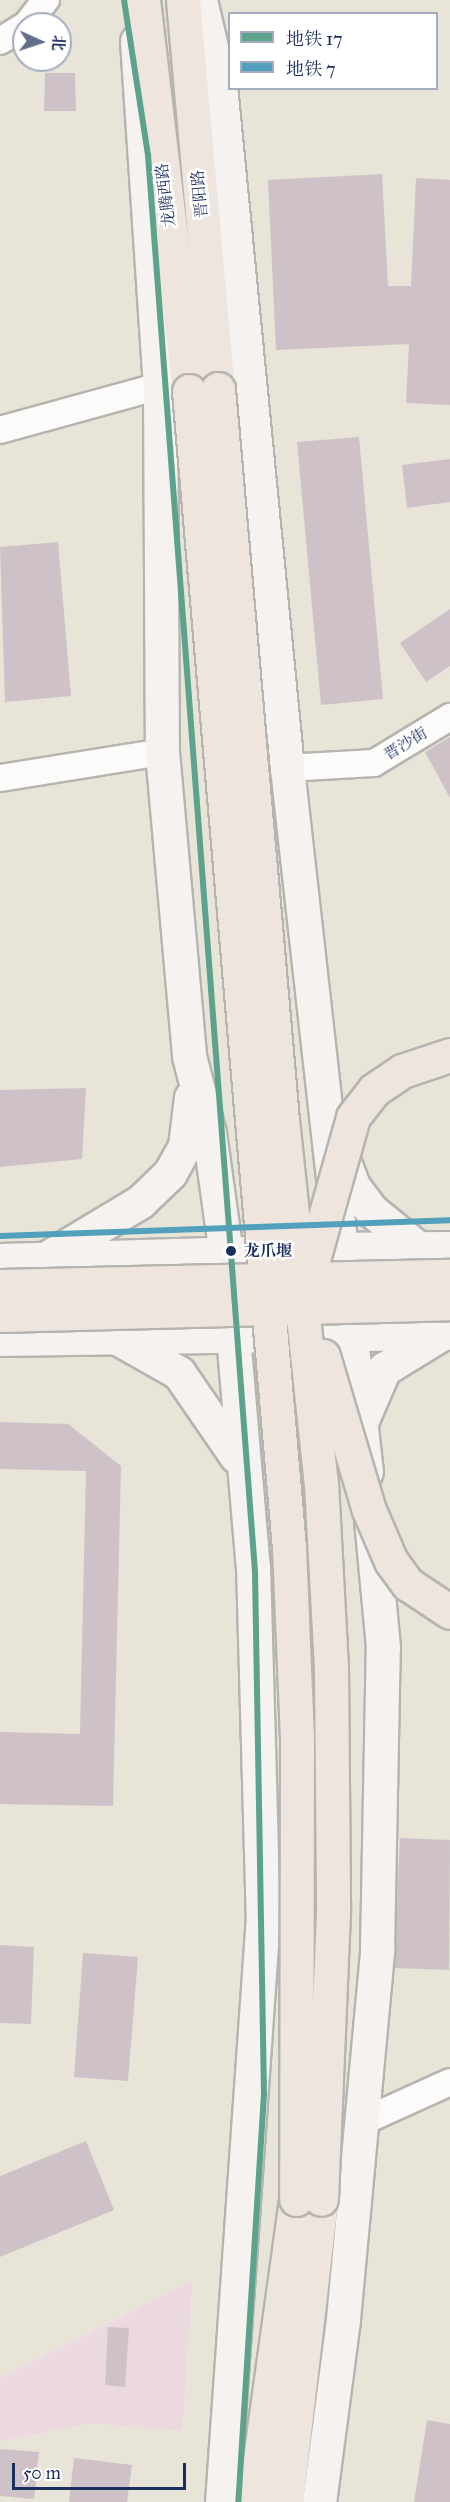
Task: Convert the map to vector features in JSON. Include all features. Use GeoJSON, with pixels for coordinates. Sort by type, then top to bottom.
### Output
{"type":"FeatureCollection","features":[{"type":"Feature","properties":{"kind":"main road"},"geometry":{"type":"LineString","coordinates":[[138,0],[136,93],[189,389],[303,1295],[331,1667],[333,1912],[308,2199],[286,2502]]}},
{"type":"Feature","properties":{"kind":"main road","name":"龙腾西路"},"geometry":{"type":"LineString","coordinates":[[143,0],[189,389]]}},
{"type":"Feature","properties":{"kind":"main road","name":"晋阳路"},"geometry":{"type":"LineString","coordinates":[[183,0],[189,389]]}},
{"type":"Feature","properties":{"kind":"main road"},"geometry":{"type":"LineString","coordinates":[[200,0],[220,86],[287,768],[322,1079],[338,1248],[352,1331],[383,1647],[384,1780],[364,2121],[319,2502]]}},
{"type":"Feature","properties":{"kind":"main road"},"geometry":{"type":"LineString","coordinates":[[44,1259],[140,1202],[170,1173],[185,1146],[192,1109],[162,752],[189,389]]}},
{"type":"Feature","properties":{"kind":"main road"},"geometry":{"type":"LineString","coordinates":[[189,389],[289,1547],[297,1749],[308,2199],[254,2502]]}},
{"type":"Feature","properties":{"kind":"main road"},"geometry":{"type":"LineString","coordinates":[[450,1054],[402,1071],[374,1090],[352,1117],[303,1295],[369,1510],[391,1561],[408,1584],[450,1612]]}},
{"type":"Feature","properties":{"kind":"main road"},"geometry":{"type":"LineString","coordinates":[[189,1056],[209,1132],[226,1254],[230,1337],[253,1566],[263,1916],[222,2502]]}},
{"type":"Feature","properties":{"kind":"main road"},"geometry":{"type":"LineString","coordinates":[[322,1079],[353,1186],[371,1210],[418,1248]]}},
{"type":"Feature","properties":{"kind":"main road"},"geometry":{"type":"LineString","coordinates":[[0,1260],[226,1254],[338,1248],[450,1248]]}},
{"type":"Feature","properties":{"kind":"main road"},"geometry":{"type":"LineString","coordinates":[[0,1286],[377,1291],[450,1268]]}},
{"type":"Feature","properties":{"kind":"main road"},"geometry":{"type":"LineString","coordinates":[[0,1315],[377,1291],[450,1276]]}},
{"type":"Feature","properties":{"kind":"main road"},"geometry":{"type":"LineString","coordinates":[[377,1291],[448,1320]]}},
{"type":"Feature","properties":{"kind":"main road"},"geometry":{"type":"LineString","coordinates":[[0,1339],[112,1336],[230,1337],[352,1331],[448,1320]]}},
{"type":"Feature","properties":{"kind":"main road"},"geometry":{"type":"LineString","coordinates":[[361,1421],[384,1369],[448,1320]]}},
{"type":"Feature","properties":{"kind":"main road"},"geometry":{"type":"LineString","coordinates":[[112,1336],[179,1373],[221,1427],[243,1469]]}},
{"type":"Feature","properties":{"kind":"street"},"geometry":{"type":"LineString","coordinates":[[36,12],[46,0]]}},
{"type":"Feature","properties":{"kind":"street"},"geometry":{"type":"LineString","coordinates":[[0,430],[189,389]]}},
{"type":"Feature","properties":{"kind":"street","name":"晋沙街"},"geometry":{"type":"LineString","coordinates":[[287,768],[374,763],[450,717]]}},
{"type":"Feature","properties":{"kind":"street"},"geometry":{"type":"LineString","coordinates":[[0,778],[162,752]]}},
{"type":"Feature","properties":{"kind":"street"},"geometry":{"type":"LineString","coordinates":[[364,2121],[450,2082]]}},
{"type":"Feature","properties":{"kind":"shaded area"},"geometry":{"type":"Polygon","coordinates":[[[192,2282],[182,2431],[93,2423],[0,2441],[0,2379],[192,2282]]]}},
{"type":"Feature","properties":{"kind":"building"},"geometry":{"type":"Polygon","coordinates":[[[45,73],[75,73],[76,111],[44,111],[45,73]]]}},
{"type":"Feature","properties":{"kind":"building"},"geometry":{"type":"Polygon","coordinates":[[[382,174],[388,286],[411,286],[416,178],[450,180],[450,405],[406,403],[409,344],[276,350],[268,180],[382,174]]]}},
{"type":"Feature","properties":{"kind":"building"},"geometry":{"type":"Polygon","coordinates":[[[359,437],[383,699],[321,705],[297,442],[359,437]]]}},
{"type":"Feature","properties":{"kind":"building"},"geometry":{"type":"Polygon","coordinates":[[[450,459],[450,502],[407,508],[402,465],[450,459]]]}},
{"type":"Feature","properties":{"kind":"building"},"geometry":{"type":"Polygon","coordinates":[[[58,542],[71,696],[5,702],[0,547],[58,542]]]}},
{"type":"Feature","properties":{"kind":"building"},"geometry":{"type":"Polygon","coordinates":[[[450,609],[450,666],[426,682],[400,643],[450,609]]]}},
{"type":"Feature","properties":{"kind":"building"},"geometry":{"type":"Polygon","coordinates":[[[450,737],[450,798],[425,752],[450,737]]]}},
{"type":"Feature","properties":{"kind":"building"},"geometry":{"type":"Polygon","coordinates":[[[86,1088],[82,1159],[0,1167],[0,1090],[86,1088]]]}},
{"type":"Feature","properties":{"kind":"building"},"geometry":{"type":"Polygon","coordinates":[[[0,1422],[68,1424],[121,1466],[113,1806],[0,1804],[0,1732],[80,1734],[86,1471],[0,1469],[0,1422]]]}},
{"type":"Feature","properties":{"kind":"building"},"geometry":{"type":"Polygon","coordinates":[[[400,1838],[450,1840],[449,1970],[394,1968],[400,1838]]]}},
{"type":"Feature","properties":{"kind":"building"},"geometry":{"type":"Polygon","coordinates":[[[0,1945],[34,1947],[31,2024],[0,2023],[0,1945]]]}},
{"type":"Feature","properties":{"kind":"building"},"geometry":{"type":"Polygon","coordinates":[[[83,1953],[138,1957],[128,2081],[74,2077],[83,1953]]]}},
{"type":"Feature","properties":{"kind":"building"},"geometry":{"type":"Polygon","coordinates":[[[86,2141],[114,2210],[0,2257],[0,2176],[86,2141]]]}},
{"type":"Feature","properties":{"kind":"building"},"geometry":{"type":"Polygon","coordinates":[[[108,2327],[129,2328],[125,2387],[105,2385],[108,2327]]]}},
{"type":"Feature","properties":{"kind":"building"},"geometry":{"type":"Polygon","coordinates":[[[427,2420],[450,2424],[450,2502],[414,2502],[427,2420]]]}},
{"type":"Feature","properties":{"kind":"building"},"geometry":{"type":"Polygon","coordinates":[[[0,2449],[39,2452],[34,2499],[0,2496],[0,2449]]]}},
{"type":"Feature","properties":{"kind":"building"},"geometry":{"type":"Polygon","coordinates":[[[74,2458],[132,2465],[127,2502],[69,2502],[74,2458]]]}},
{"type":"Feature","properties":{"kind":"metro line","name":"17"},"geometry":{"type":"LineString","coordinates":[[124,0],[148,155],[255,1573],[264,2094],[238,2502]]}},
{"type":"Feature","properties":{"kind":"metro line","name":"7"},"geometry":{"type":"LineString","coordinates":[[0,1236],[450,1220]]}},
{"type":"Feature","properties":{"kind":"place","name":"龙爪堰"},"geometry":{"type":"Point","coordinates":[231,1251]}}]}
